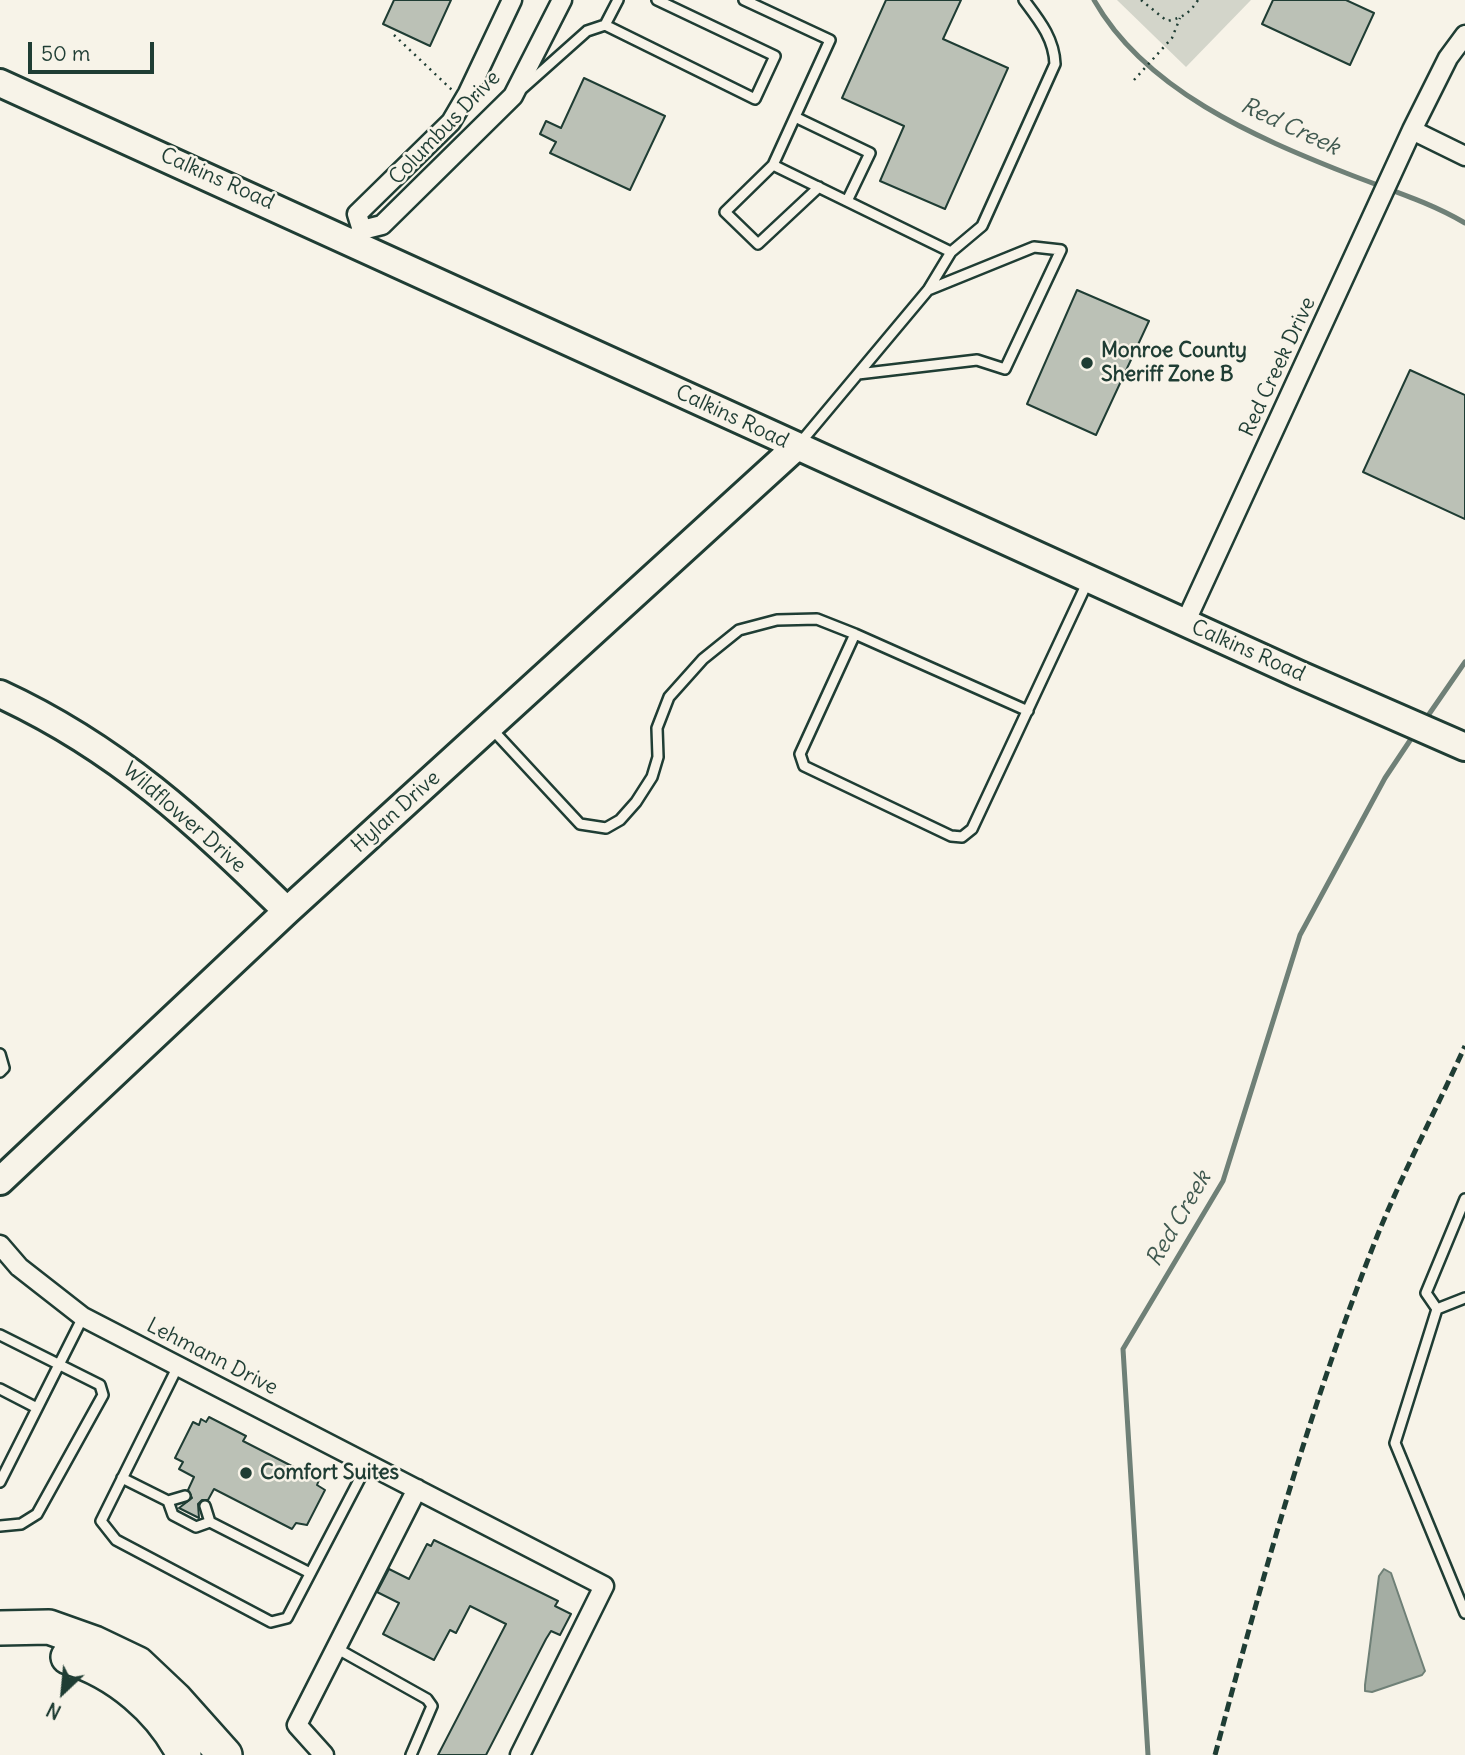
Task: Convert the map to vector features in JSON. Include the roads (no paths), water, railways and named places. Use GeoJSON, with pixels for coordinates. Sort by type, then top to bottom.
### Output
{"type":"FeatureCollection","features":[{"type":"Feature","properties":{"kind":"highway"},"geometry":{"type":"LineString","coordinates":[[0,1628],[49,1628],[94,1643],[138,1664],[175,1699],[225,1755]]}},
{"type":"Feature","properties":{"kind":"highway"},"geometry":{"type":"LineString","coordinates":[[0,1649],[40,1649],[87,1663],[136,1693],[174,1735],[184,1755]]}},
{"type":"Feature","properties":{"kind":"main road","name":"Calkins Road"},"geometry":{"type":"LineString","coordinates":[[0,83],[358,236],[796,447],[1458,744]]}},
{"type":"Feature","properties":{"kind":"main road","name":"Hylan Drive"},"geometry":{"type":"LineString","coordinates":[[0,1181],[287,911],[796,447]]}},
{"type":"Feature","properties":{"kind":"main road","name":"Wildflower Drive"},"geometry":{"type":"LineString","coordinates":[[0,694],[81,736],[172,802],[287,911]]}},
{"type":"Feature","properties":{"kind":"street","name":"Columbus Drive"},"geometry":{"type":"LineString","coordinates":[[512,0],[464,101],[451,122],[356,214],[358,236],[382,225],[513,96],[562,0]]}},
{"type":"Feature","properties":{"kind":"street","name":"Red Creek Drive"},"geometry":{"type":"LineString","coordinates":[[1185,623],[1397,161],[1448,58],[1465,35]]}},
{"type":"Feature","properties":{"kind":"street"},"geometry":{"type":"LineString","coordinates":[[1412,130],[1465,156]]}},
{"type":"Feature","properties":{"kind":"street","name":"Lehmann Drive"},"geometry":{"type":"LineString","coordinates":[[0,1245],[19,1267],[83,1317],[604,1586],[520,1755]]}},
{"type":"Feature","properties":{"kind":"street"},"geometry":{"type":"LineString","coordinates":[[324,1755],[297,1725],[417,1489]]}},
{"type":"Feature","properties":{"kind":"lane"},"geometry":{"type":"LineString","coordinates":[[605,26],[618,0]]}},
{"type":"Feature","properties":{"kind":"lane"},"geometry":{"type":"LineString","coordinates":[[513,96],[587,31],[605,26],[755,99],[775,56],[657,0]]}},
{"type":"Feature","properties":{"kind":"lane"},"geometry":{"type":"LineString","coordinates":[[744,0],[830,40],[773,164],[725,212],[758,244],[819,187]]}},
{"type":"Feature","properties":{"kind":"lane"},"geometry":{"type":"LineString","coordinates":[[796,447],[928,290],[951,252],[982,226],[1052,76],[1054,48],[1024,0]]}},
{"type":"Feature","properties":{"kind":"lane"},"geometry":{"type":"LineString","coordinates":[[795,117],[870,153],[847,201]]}},
{"type":"Feature","properties":{"kind":"lane"},"geometry":{"type":"LineString","coordinates":[[773,164],[951,252]]}},
{"type":"Feature","properties":{"kind":"lane"},"geometry":{"type":"LineString","coordinates":[[858,374],[977,360],[1005,369],[1061,250],[1034,247],[928,290]]}},
{"type":"Feature","properties":{"kind":"lane"},"geometry":{"type":"LineString","coordinates":[[855,634],[800,754],[804,766],[951,836],[962,837],[972,829],[1089,580]]}},
{"type":"Feature","properties":{"kind":"lane"},"geometry":{"type":"LineString","coordinates":[[489,727],[580,824],[606,828],[620,820],[652,778],[658,757],[657,728],[669,697],[703,659],[739,630],[777,620],[817,619],[1028,711]]}},
{"type":"Feature","properties":{"kind":"lane"},"geometry":{"type":"LineString","coordinates":[[0,1054],[4,1068],[0,1072]]}},
{"type":"Feature","properties":{"kind":"lane"},"geometry":{"type":"LineString","coordinates":[[1437,1309],[1426,1293],[1465,1199]]}},
{"type":"Feature","properties":{"kind":"lane"},"geometry":{"type":"LineString","coordinates":[[1437,1309],[1465,1298]]}},
{"type":"Feature","properties":{"kind":"lane"},"geometry":{"type":"LineString","coordinates":[[1437,1309],[1395,1443],[1465,1613]]}},
{"type":"Feature","properties":{"kind":"lane"},"geometry":{"type":"LineString","coordinates":[[0,1482],[83,1317]]}},
{"type":"Feature","properties":{"kind":"lane"},"geometry":{"type":"LineString","coordinates":[[0,1335],[100,1385],[103,1395],[37,1514],[21,1524],[0,1526]]}},
{"type":"Feature","properties":{"kind":"lane"},"geometry":{"type":"LineString","coordinates":[[178,1366],[101,1521],[116,1539],[271,1622],[287,1618],[368,1463]]}},
{"type":"Feature","properties":{"kind":"lane"},"geometry":{"type":"LineString","coordinates":[[0,1388],[37,1408]]}},
{"type":"Feature","properties":{"kind":"lane"},"geometry":{"type":"LineString","coordinates":[[122,1478],[168,1501],[185,1496]]}},
{"type":"Feature","properties":{"kind":"lane"},"geometry":{"type":"LineString","coordinates":[[168,1501],[173,1515],[197,1527],[210,1522]]}},
{"type":"Feature","properties":{"kind":"lane"},"geometry":{"type":"LineString","coordinates":[[205,1507],[210,1522],[310,1573]]}},
{"type":"Feature","properties":{"kind":"lane"},"geometry":{"type":"LineString","coordinates":[[336,1648],[427,1699],[432,1706],[411,1755]]}},
{"type":"Feature","properties":{"kind":"waterway","name":"Red Creek"},"geometry":{"type":"LineString","coordinates":[[1094,0],[1116,32],[1142,60],[1205,107],[1275,143],[1422,202],[1465,223]]}},
{"type":"Feature","properties":{"kind":"waterway","name":"Red Creek"},"geometry":{"type":"LineString","coordinates":[[1425,720],[1465,662]]}},
{"type":"Feature","properties":{"kind":"waterway","name":"Red Creek"},"geometry":{"type":"LineString","coordinates":[[1148,1755],[1123,1349],[1223,1181],[1300,935],[1385,778],[1415,733]]}},
{"type":"Feature","properties":{"kind":"railway"},"geometry":{"type":"LineString","coordinates":[[1215,1755],[1270,1557],[1331,1362],[1388,1210],[1465,1046]]}},
{"type":"Feature","properties":{"kind":"place","name":"Monroe County Sheriff Zone B"},"geometry":{"type":"Point","coordinates":[1087,363]}},
{"type":"Feature","properties":{"kind":"place","name":"Comfort Suites"},"geometry":{"type":"Point","coordinates":[246,1473]}}]}
